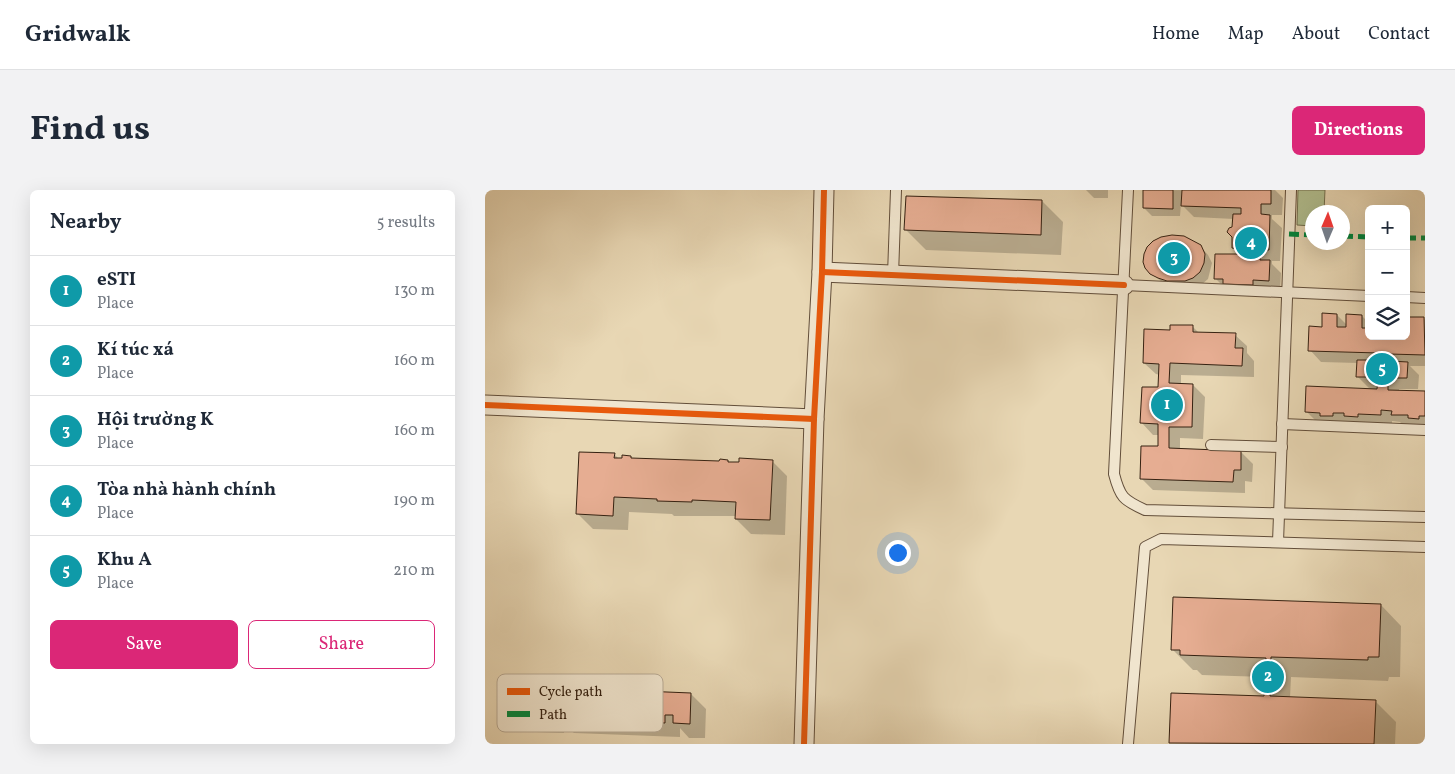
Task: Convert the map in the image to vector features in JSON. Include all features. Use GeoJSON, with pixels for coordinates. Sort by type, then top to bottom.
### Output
{"type":"FeatureCollection","features":[{"type":"Feature","properties":{"kind":"street"},"geometry":{"type":"LineString","coordinates":[[804,744],[814,419],[822,272],[824,190]]}},
{"type":"Feature","properties":{"kind":"street"},"geometry":{"type":"LineString","coordinates":[[822,272],[1124,285]]}},
{"type":"Feature","properties":{"kind":"street"},"geometry":{"type":"LineString","coordinates":[[485,405],[814,419]]}},
{"type":"Feature","properties":{"kind":"lane"},"geometry":{"type":"LineString","coordinates":[[893,275],[896,190]]}},
{"type":"Feature","properties":{"kind":"lane"},"geometry":{"type":"LineString","coordinates":[[1128,190],[1114,474],[1119,492],[1130,504],[1145,510],[1425,517]]}},
{"type":"Feature","properties":{"kind":"lane"},"geometry":{"type":"LineString","coordinates":[[1278,542],[1291,190]]}},
{"type":"Feature","properties":{"kind":"lane"},"geometry":{"type":"LineString","coordinates":[[1124,285],[1365,296]]}},
{"type":"Feature","properties":{"kind":"lane"},"geometry":{"type":"LineString","coordinates":[[1410,297],[1425,298]]}},
{"type":"Feature","properties":{"kind":"lane"},"geometry":{"type":"LineString","coordinates":[[1282,424],[1425,430]]}},
{"type":"Feature","properties":{"kind":"lane"},"geometry":{"type":"LineString","coordinates":[[1211,445],[1281,447]]}},
{"type":"Feature","properties":{"kind":"lane"},"geometry":{"type":"LineString","coordinates":[[1128,744],[1145,547],[1161,539],[1425,547]]}},
{"type":"Feature","properties":{"kind":"green space"},"geometry":{"type":"Polygon","coordinates":[[[1298,190],[1325,190],[1324,205],[1305,205],[1305,226],[1297,225],[1298,190]]]}},
{"type":"Feature","properties":{"kind":"building"},"geometry":{"type":"Polygon","coordinates":[[[1143,190],[1173,190],[1173,209],[1143,208],[1143,190]]]}},
{"type":"Feature","properties":{"kind":"building"},"geometry":{"type":"Polygon","coordinates":[[[1182,190],[1271,190],[1271,204],[1261,204],[1261,214],[1270,215],[1269,250],[1261,250],[1260,260],[1270,260],[1269,281],[1253,280],[1253,285],[1223,284],[1223,279],[1214,279],[1215,254],[1240,254],[1240,249],[1232,248],[1232,237],[1227,232],[1232,227],[1233,214],[1241,214],[1241,208],[1181,206],[1182,190]]]}},
{"type":"Feature","properties":{"kind":"building"},"geometry":{"type":"Polygon","coordinates":[[[906,196],[1042,200],[1041,235],[904,230],[906,196]]]}},
{"type":"Feature","properties":{"kind":"building"},"geometry":{"type":"Polygon","coordinates":[[[1172,235],[1184,236],[1201,245],[1205,254],[1204,263],[1200,272],[1193,278],[1185,281],[1167,281],[1150,274],[1145,268],[1143,262],[1147,247],[1161,237],[1172,235]]]}},
{"type":"Feature","properties":{"kind":"building"},"geometry":{"type":"Polygon","coordinates":[[[1322,313],[1337,314],[1337,327],[1346,327],[1346,314],[1362,315],[1362,328],[1365,328],[1365,340],[1410,340],[1410,317],[1424,317],[1425,355],[1389,354],[1389,361],[1408,362],[1407,378],[1388,378],[1388,390],[1425,391],[1425,416],[1419,416],[1419,419],[1408,418],[1408,415],[1391,415],[1392,411],[1381,410],[1381,415],[1358,414],[1358,417],[1344,416],[1344,413],[1333,413],[1333,416],[1320,416],[1320,413],[1305,412],[1306,386],[1377,389],[1378,377],[1356,377],[1357,360],[1379,360],[1379,353],[1308,351],[1309,326],[1322,327],[1322,313]]]}},
{"type":"Feature","properties":{"kind":"building"},"geometry":{"type":"Polygon","coordinates":[[[1170,325],[1193,325],[1193,332],[1236,333],[1235,348],[1243,348],[1242,366],[1170,363],[1169,383],[1193,384],[1192,427],[1169,427],[1169,448],[1241,451],[1241,470],[1234,470],[1233,482],[1140,479],[1141,446],[1158,446],[1158,424],[1140,423],[1142,387],[1158,387],[1159,364],[1143,363],[1144,329],[1170,330],[1170,325]]]}},
{"type":"Feature","properties":{"kind":"building"},"geometry":{"type":"Polygon","coordinates":[[[579,452],[615,453],[614,458],[622,458],[622,455],[631,456],[631,458],[719,461],[720,459],[728,460],[728,462],[739,462],[739,458],[773,460],[770,520],[735,519],[736,502],[657,501],[657,499],[614,497],[613,516],[576,514],[579,452]]]}},
{"type":"Feature","properties":{"kind":"building"},"geometry":{"type":"Polygon","coordinates":[[[1173,597],[1381,604],[1379,657],[1368,657],[1368,660],[1271,657],[1270,696],[1376,700],[1374,744],[1169,743],[1171,693],[1264,696],[1266,658],[1180,655],[1180,650],[1171,650],[1173,597]]]}},
{"type":"Feature","properties":{"kind":"building"},"geometry":{"type":"Polygon","coordinates":[[[663,692],[691,693],[690,724],[673,723],[673,715],[665,715],[665,723],[663,723],[663,692]]]}},
{"type":"Feature","properties":{"kind":"marked path"},"geometry":{"type":"LineString","coordinates":[[1289,234],[1305,235]]}},
{"type":"Feature","properties":{"kind":"marked path"},"geometry":{"type":"LineString","coordinates":[[1350,236],[1365,237]]}},
{"type":"Feature","properties":{"kind":"marked path"},"geometry":{"type":"LineString","coordinates":[[1410,238],[1425,238]]}},
{"type":"Feature","properties":{"kind":"cycle path"},"geometry":{"type":"LineString","coordinates":[[804,744],[814,419],[822,272],[824,190]]}},
{"type":"Feature","properties":{"kind":"cycle path"},"geometry":{"type":"LineString","coordinates":[[822,272],[1124,285]]}},
{"type":"Feature","properties":{"kind":"cycle path"},"geometry":{"type":"LineString","coordinates":[[485,405],[814,419]]}},
{"type":"Feature","properties":{"kind":"place","name":"Tòa nhà hành chính"},"geometry":{"type":"Point","coordinates":[1251,243]}},
{"type":"Feature","properties":{"kind":"place","name":"Hội trường K"},"geometry":{"type":"Point","coordinates":[1174,258]}},
{"type":"Feature","properties":{"kind":"place","name":"Khu A"},"geometry":{"type":"Point","coordinates":[1382,369]}},
{"type":"Feature","properties":{"kind":"place","name":"eSTI"},"geometry":{"type":"Point","coordinates":[1167,405]}},
{"type":"Feature","properties":{"kind":"place","name":"Kí túc xá"},"geometry":{"type":"Point","coordinates":[1268,677]}}]}
